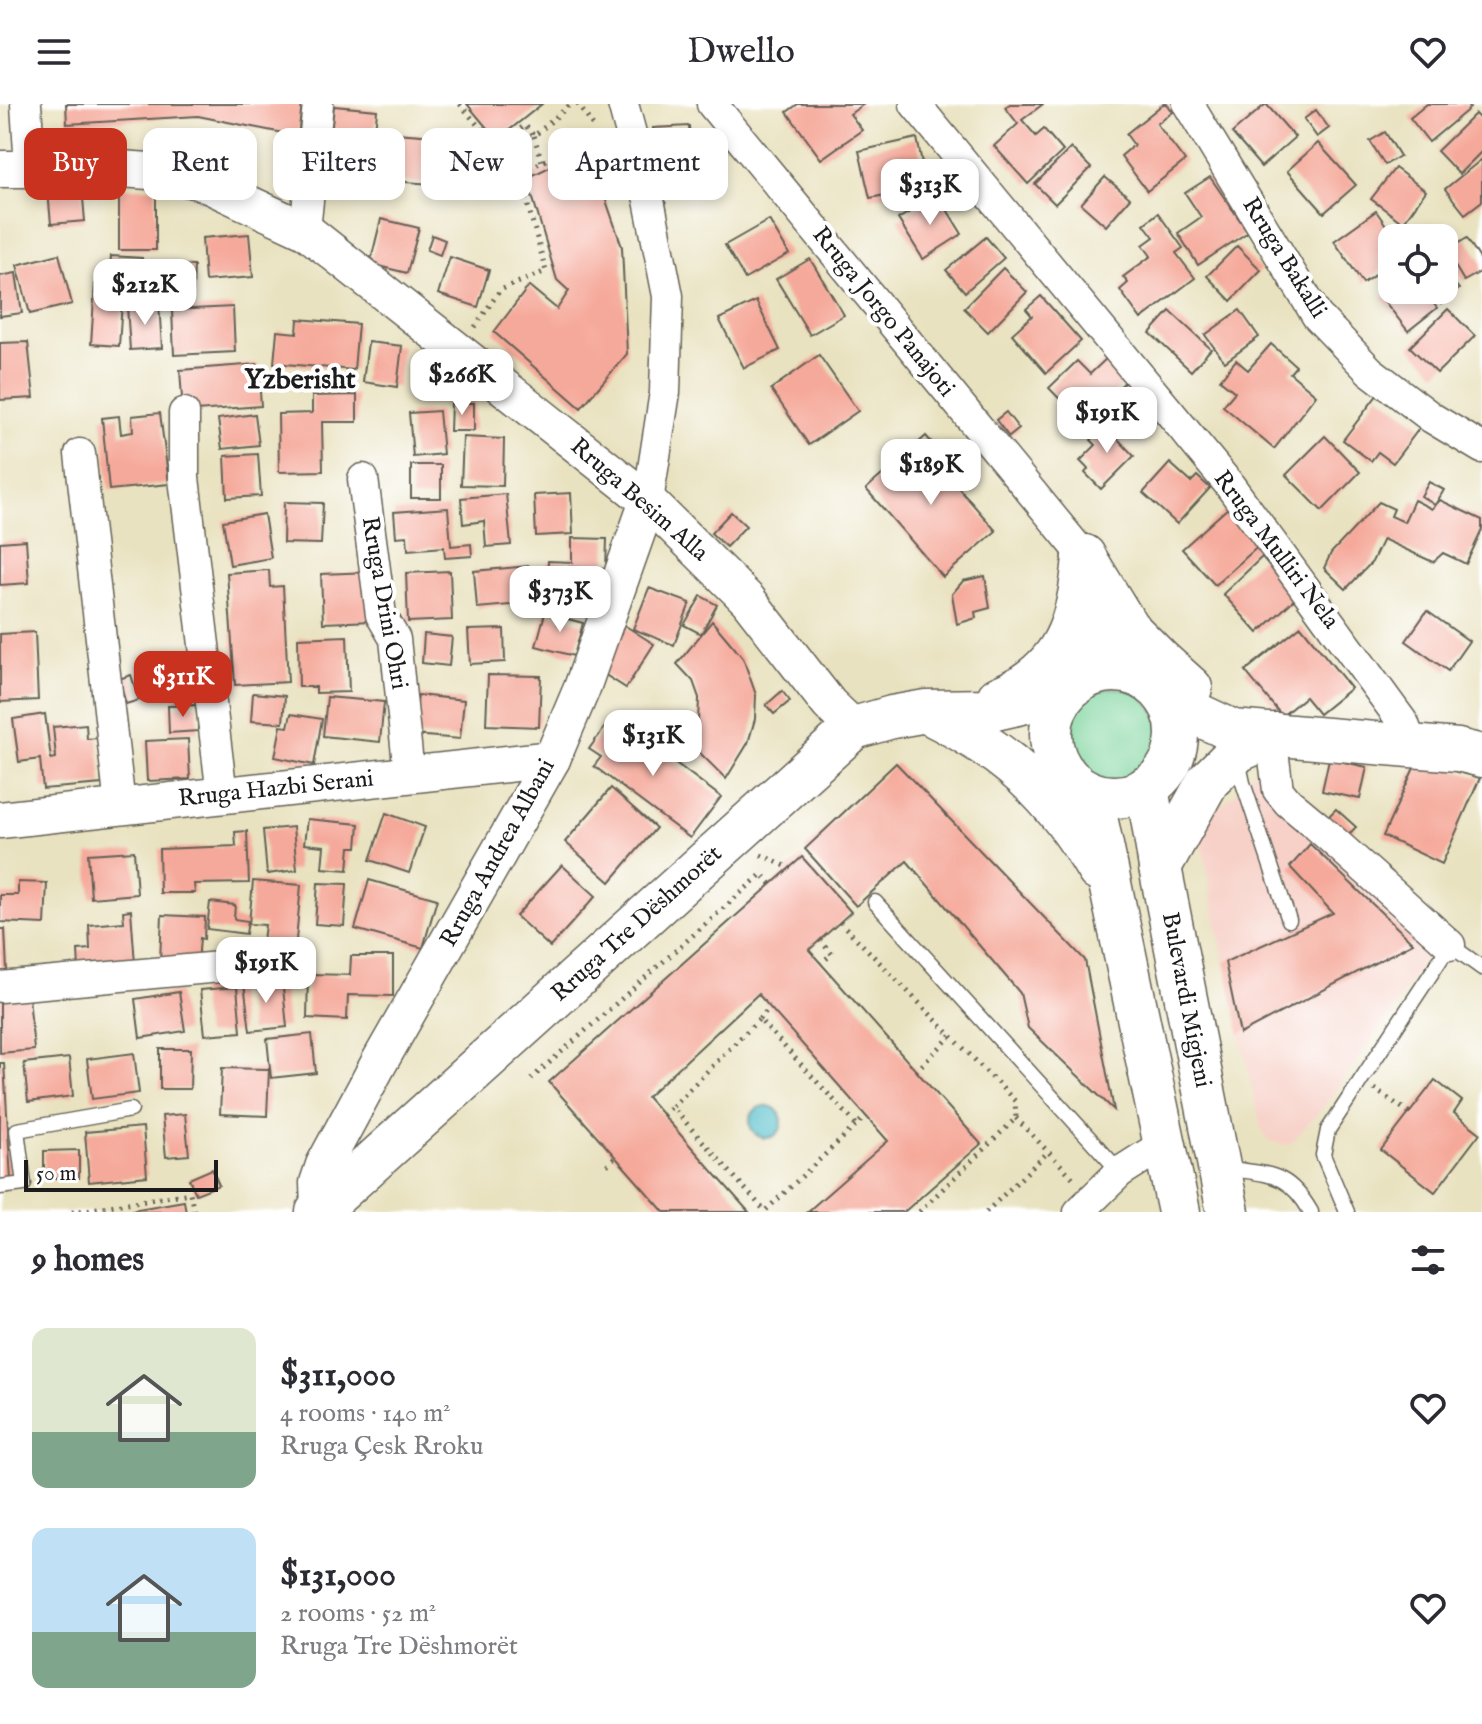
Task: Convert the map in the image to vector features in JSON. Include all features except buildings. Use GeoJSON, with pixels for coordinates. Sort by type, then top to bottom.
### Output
{"type":"FeatureCollection","features":[{"type":"Feature","properties":{"kind":"main road"},"geometry":{"type":"LineString","coordinates":[[961,710],[1017,690],[1045,670],[1068,637],[1080,600],[1084,556]]}},
{"type":"Feature","properties":{"kind":"main road"},"geometry":{"type":"LineString","coordinates":[[1084,556],[1128,628],[1160,660],[1208,702],[1276,734]]}},
{"type":"Feature","properties":{"kind":"main road"},"geometry":{"type":"LineString","coordinates":[[1236,741],[1152,688],[1118,671],[1098,673],[1073,687],[1054,714],[1050,736],[1062,771],[1075,784],[1091,793],[1110,797],[1129,795],[1160,772],[1236,741],[1276,734],[1458,750],[1482,756]]}},
{"type":"Feature","properties":{"kind":"main road","name":"Rruga Tre Dëshmorët"},"geometry":{"type":"LineString","coordinates":[[318,1211],[854,728],[892,717],[961,710],[1073,687]]}},
{"type":"Feature","properties":{"kind":"main road"},"geometry":{"type":"LineString","coordinates":[[1152,688],[1175,718],[1177,738],[1160,772]]}},
{"type":"Feature","properties":{"kind":"main road"},"geometry":{"type":"LineString","coordinates":[[961,710],[1050,736]]}},
{"type":"Feature","properties":{"kind":"main road"},"geometry":{"type":"LineString","coordinates":[[961,710],[962,729],[997,751],[1056,806],[1080,839],[1116,912]]}},
{"type":"Feature","properties":{"kind":"main road"},"geometry":{"type":"LineString","coordinates":[[1160,867],[1208,781],[1236,741]]}},
{"type":"Feature","properties":{"kind":"main road","name":"Bulevardi Migjeni"},"geometry":{"type":"LineString","coordinates":[[1160,772],[1160,867],[1228,1212]]}},
{"type":"Feature","properties":{"kind":"main road","name":"Bulevardi Migjeni"},"geometry":{"type":"LineString","coordinates":[[1091,793],[1179,1212]]}},
{"type":"Feature","properties":{"kind":"street"},"geometry":{"type":"LineString","coordinates":[[15,169],[26,104]]}},
{"type":"Feature","properties":{"kind":"street"},"geometry":{"type":"LineString","coordinates":[[305,230],[318,104]]}},
{"type":"Feature","properties":{"kind":"street","name":"Rruga Andrea Albani"},"geometry":{"type":"LineString","coordinates":[[318,1211],[318,1183],[324,1165],[552,759],[582,688],[648,501],[665,392],[668,296],[649,200],[623,104]]}},
{"type":"Feature","properties":{"kind":"street","name":"Rruga Jorgo Panajoti"},"geometry":{"type":"LineString","coordinates":[[712,104],[1084,556],[1097,604],[1119,650],[1152,688]]}},
{"type":"Feature","properties":{"kind":"street","name":"Rruga Mulliri Nela"},"geometry":{"type":"LineString","coordinates":[[915,104],[1228,483],[1404,724],[1411,745]]}},
{"type":"Feature","properties":{"kind":"street","name":"Rruga Bakalli"},"geometry":{"type":"LineString","coordinates":[[1188,104],[1317,316],[1370,371],[1432,418],[1482,448]]}},
{"type":"Feature","properties":{"kind":"street","name":"Rruga Besim Alla"},"geometry":{"type":"LineString","coordinates":[[15,169],[163,172],[202,182],[305,230],[648,501],[748,600],[829,704],[854,728]]}},
{"type":"Feature","properties":{"kind":"street"},"geometry":{"type":"LineString","coordinates":[[184,413],[184,478],[222,795]]}},
{"type":"Feature","properties":{"kind":"street"},"geometry":{"type":"LineString","coordinates":[[80,454],[120,806]]}},
{"type":"Feature","properties":{"kind":"street","name":"Rruga Drini Ohri"},"geometry":{"type":"LineString","coordinates":[[363,479],[381,615],[395,639],[409,774]]}},
{"type":"Feature","properties":{"kind":"street","name":"Rruga Jorgo Panajoti"},"geometry":{"type":"LineString","coordinates":[[1073,687],[1097,647],[1097,604]]}},
{"type":"Feature","properties":{"kind":"street"},"geometry":{"type":"LineString","coordinates":[[1276,734],[1273,751],[1278,790],[1450,945]]}},
{"type":"Feature","properties":{"kind":"street","name":"Rruga Hazbi Serani"},"geometry":{"type":"LineString","coordinates":[[0,820],[552,759]]}},
{"type":"Feature","properties":{"kind":"street"},"geometry":{"type":"LineString","coordinates":[[0,987],[285,961]]}},
{"type":"Feature","properties":{"kind":"street"},"geometry":{"type":"LineString","coordinates":[[1086,1205],[1120,1172],[1164,1144]]}},
{"type":"Feature","properties":{"kind":"lane"},"geometry":{"type":"LineString","coordinates":[[1236,741],[1238,767],[1289,920]]}},
{"type":"Feature","properties":{"kind":"lane"},"geometry":{"type":"LineString","coordinates":[[875,902],[1120,1172]]}},
{"type":"Feature","properties":{"kind":"lane"},"geometry":{"type":"LineString","coordinates":[[1347,1212],[1323,1155],[1328,1130],[1450,945],[1482,968]]}},
{"type":"Feature","properties":{"kind":"lane"},"geometry":{"type":"LineString","coordinates":[[0,1187],[24,1184],[17,1130],[131,1110]]}},
{"type":"Feature","properties":{"kind":"lane"},"geometry":{"type":"LineString","coordinates":[[1219,1167],[1283,1178],[1302,1197],[1311,1212]]}},
{"type":"Feature","properties":{"kind":"path"},"geometry":{"type":"LineString","coordinates":[[460,104],[497,148],[525,125],[534,136],[542,162]]}},
{"type":"Feature","properties":{"kind":"path"},"geometry":{"type":"LineString","coordinates":[[534,136],[571,104]]}},
{"type":"Feature","properties":{"kind":"path"},"geometry":{"type":"LineString","coordinates":[[578,104],[593,126]]}},
{"type":"Feature","properties":{"kind":"path"},"geometry":{"type":"LineString","coordinates":[[459,351],[500,290],[546,271],[519,173],[548,159]]}},
{"type":"Feature","properties":{"kind":"path"},"geometry":{"type":"LineString","coordinates":[[757,854],[790,868]]}},
{"type":"Feature","properties":{"kind":"path"},"geometry":{"type":"LineString","coordinates":[[750,873],[756,879]]}},
{"type":"Feature","properties":{"kind":"path"},"geometry":{"type":"LineString","coordinates":[[531,1079],[762,874],[771,884]]}},
{"type":"Feature","properties":{"kind":"path"},"geometry":{"type":"LineString","coordinates":[[840,922],[1015,1101],[1016,1118],[1048,1152],[1086,1205]]}},
{"type":"Feature","properties":{"kind":"path"},"geometry":{"type":"LineString","coordinates":[[820,940],[832,954],[821,963]]}},
{"type":"Feature","properties":{"kind":"path"},"geometry":{"type":"LineString","coordinates":[[663,1115],[770,1007]]}},
{"type":"Feature","properties":{"kind":"path"},"geometry":{"type":"LineString","coordinates":[[759,1019],[856,1124]]}},
{"type":"Feature","properties":{"kind":"path"},"geometry":{"type":"LineString","coordinates":[[916,1071],[951,1036]]}},
{"type":"Feature","properties":{"kind":"path"},"geometry":{"type":"LineString","coordinates":[[1361,1081],[1410,1113]]}},
{"type":"Feature","properties":{"kind":"path"},"geometry":{"type":"LineString","coordinates":[[672,1107],[765,1212],[866,1116]]}},
{"type":"Feature","properties":{"kind":"path"},"geometry":{"type":"LineString","coordinates":[[919,1212],[1016,1118]]}},
{"type":"Feature","properties":{"kind":"path"},"geometry":{"type":"LineString","coordinates":[[986,1212],[1048,1152]]}},
{"type":"Feature","properties":{"kind":"path"},"geometry":{"type":"LineString","coordinates":[[607,1165],[615,1157]]}},
{"type":"Feature","properties":{"kind":"path"},"geometry":{"type":"LineString","coordinates":[[72,1212],[190,1193],[194,1212]]}},
{"type":"Feature","properties":{"kind":"shaded area"},"geometry":{"type":"Polygon","coordinates":[[[1261,768],[1432,947],[1385,1021],[1320,1111],[1289,1145],[1269,1141],[1261,1128],[1202,843],[1203,819],[1234,794],[1255,769],[1261,768]]]}},
{"type":"Feature","properties":{"kind":"green space"},"geometry":{"type":"Polygon","coordinates":[[[1114,688],[1132,692],[1147,702],[1157,717],[1161,735],[1157,753],[1147,768],[1132,778],[1114,782],[1096,778],[1081,768],[1071,753],[1067,735],[1071,717],[1081,702],[1096,692],[1114,688]]]}},
{"type":"Feature","properties":{"kind":"water"},"geometry":{"type":"Polygon","coordinates":[[[766,1106],[777,1111],[782,1122],[777,1133],[766,1138],[755,1133],[750,1122],[755,1111],[766,1106]]]}},
{"type":"Feature","properties":{"kind":"district","name":"Yzberisht"},"geometry":{"type":"Point","coordinates":[300,380]}}]}
